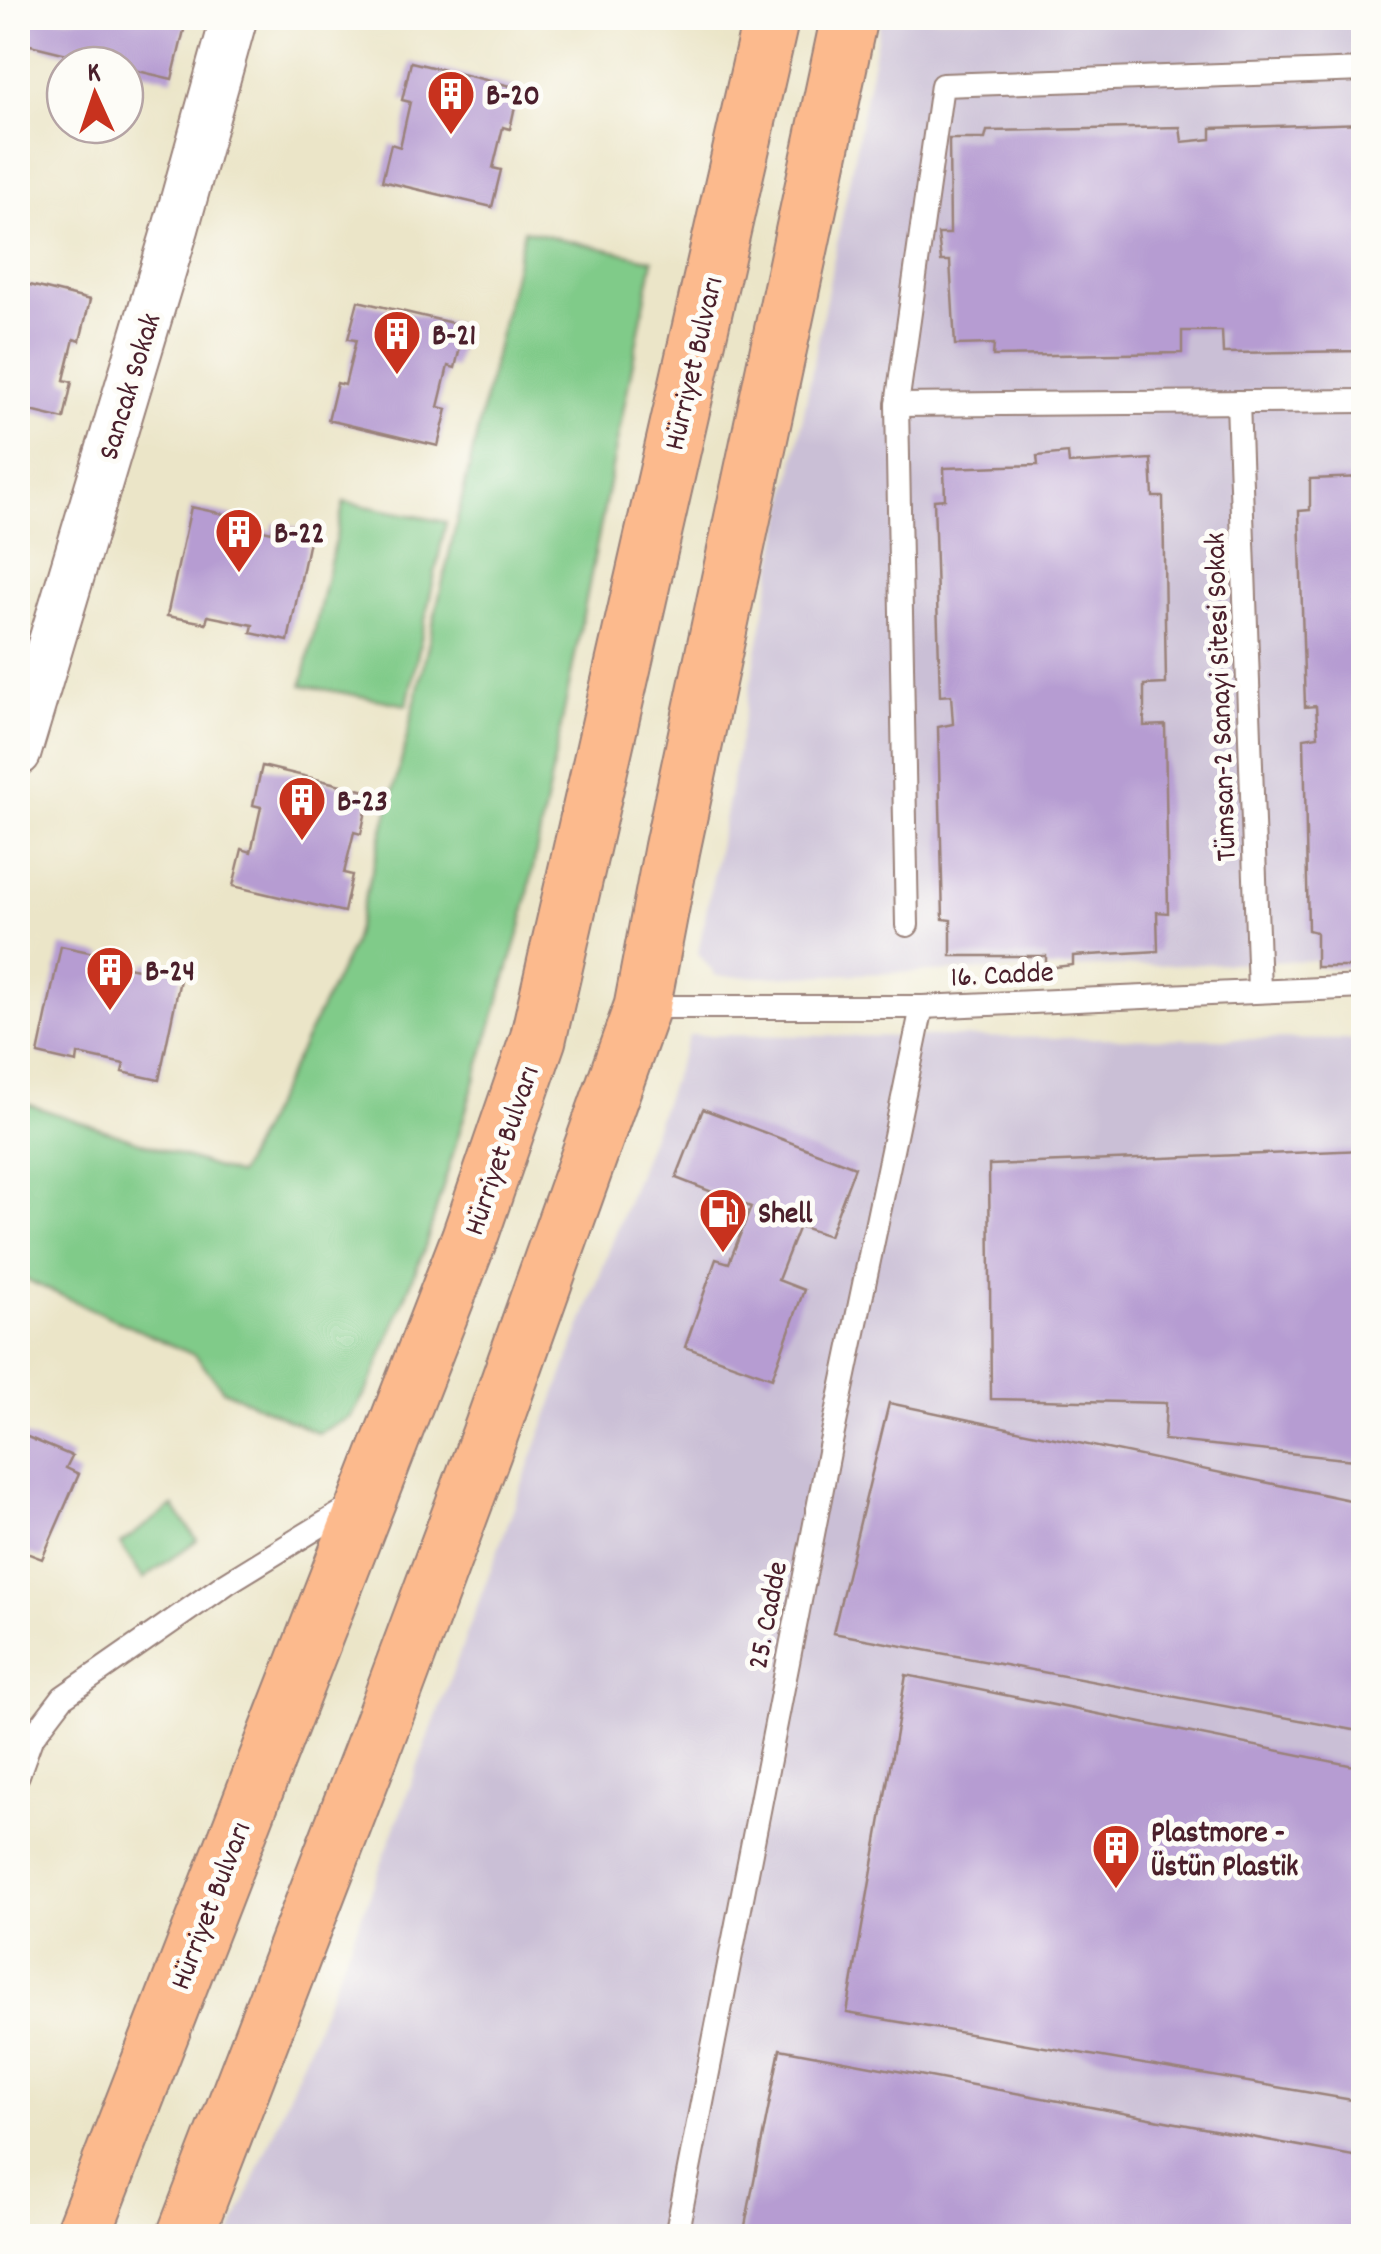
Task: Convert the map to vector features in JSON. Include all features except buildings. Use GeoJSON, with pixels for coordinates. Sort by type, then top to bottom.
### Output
{"type":"FeatureCollection","features":[{"type":"Feature","properties":{"kind":"main road","name":"Hürriyet Bulvarı"},"geometry":{"type":"LineString","coordinates":[[82,2236],[470,1239],[538,1039],[771,18]]}},
{"type":"Feature","properties":{"kind":"main road"},"geometry":{"type":"LineString","coordinates":[[185,2236],[372,1754],[642,1007],[849,18]]}},
{"type":"Feature","properties":{"kind":"street","name":"Sancak Sokak"},"geometry":{"type":"LineString","coordinates":[[18,754],[176,227],[234,18]]}},
{"type":"Feature","properties":{"kind":"lane"},"geometry":{"type":"LineString","coordinates":[[908,926],[897,405],[942,85],[1364,70]]}},
{"type":"Feature","properties":{"kind":"lane"},"geometry":{"type":"LineString","coordinates":[[897,405],[1364,401]]}},
{"type":"Feature","properties":{"kind":"lane","name":"Tümsan-2 Sanayi Sitesi Sokak"},"geometry":{"type":"LineString","coordinates":[[1238,402],[1259,990]]}},
{"type":"Feature","properties":{"kind":"lane","name":"16. Cadde"},"geometry":{"type":"LineString","coordinates":[[642,1007],[922,1006],[1364,987]]}},
{"type":"Feature","properties":{"kind":"lane","name":"25. Cadde"},"geometry":{"type":"LineString","coordinates":[[676,2236],[830,1447],[922,1006]]}},
{"type":"Feature","properties":{"kind":"lane"},"geometry":{"type":"LineString","coordinates":[[18,1775],[31,1739],[63,1697],[227,1583],[370,1495]]}},
{"type":"Feature","properties":{"kind":"shaded area"},"geometry":{"type":"Polygon","coordinates":[[[881,18],[1363,18],[1363,959],[763,977],[716,976],[698,953],[881,18]]]}},
{"type":"Feature","properties":{"kind":"shaded area"},"geometry":{"type":"Polygon","coordinates":[[[689,1035],[1363,1040],[1363,2236],[231,2236],[371,1892],[689,1035]]]}},
{"type":"Feature","properties":{"kind":"green space"},"geometry":{"type":"Polygon","coordinates":[[[524,230],[653,260],[522,924],[424,1250],[369,1387],[351,1417],[318,1433],[223,1390],[196,1356],[18,1276],[18,1101],[238,1175],[352,946],[402,758],[524,230]]]}},
{"type":"Feature","properties":{"kind":"green space"},"geometry":{"type":"Polygon","coordinates":[[[344,502],[446,522],[407,705],[302,685],[344,502]]]}},
{"type":"Feature","properties":{"kind":"green space"},"geometry":{"type":"Polygon","coordinates":[[[173,1506],[197,1540],[143,1579],[120,1544],[173,1506]]]}},
{"type":"Feature","properties":{"kind":"place","name":"B-20"},"geometry":{"type":"Point","coordinates":[451,136]}},
{"type":"Feature","properties":{"kind":"place","name":"B-21"},"geometry":{"type":"Point","coordinates":[397,376]}},
{"type":"Feature","properties":{"kind":"place","name":"B-22"},"geometry":{"type":"Point","coordinates":[239,574]}},
{"type":"Feature","properties":{"kind":"place","name":"B-23"},"geometry":{"type":"Point","coordinates":[302,842]}},
{"type":"Feature","properties":{"kind":"place","name":"B-24"},"geometry":{"type":"Point","coordinates":[110,1012]}},
{"type":"Feature","properties":{"kind":"place","name":"Shell"},"geometry":{"type":"Point","coordinates":[723,1254]}},
{"type":"Feature","properties":{"kind":"place","name":"Plastmore - Üstün Plastik"},"geometry":{"type":"Point","coordinates":[1116,1890]}}]}
